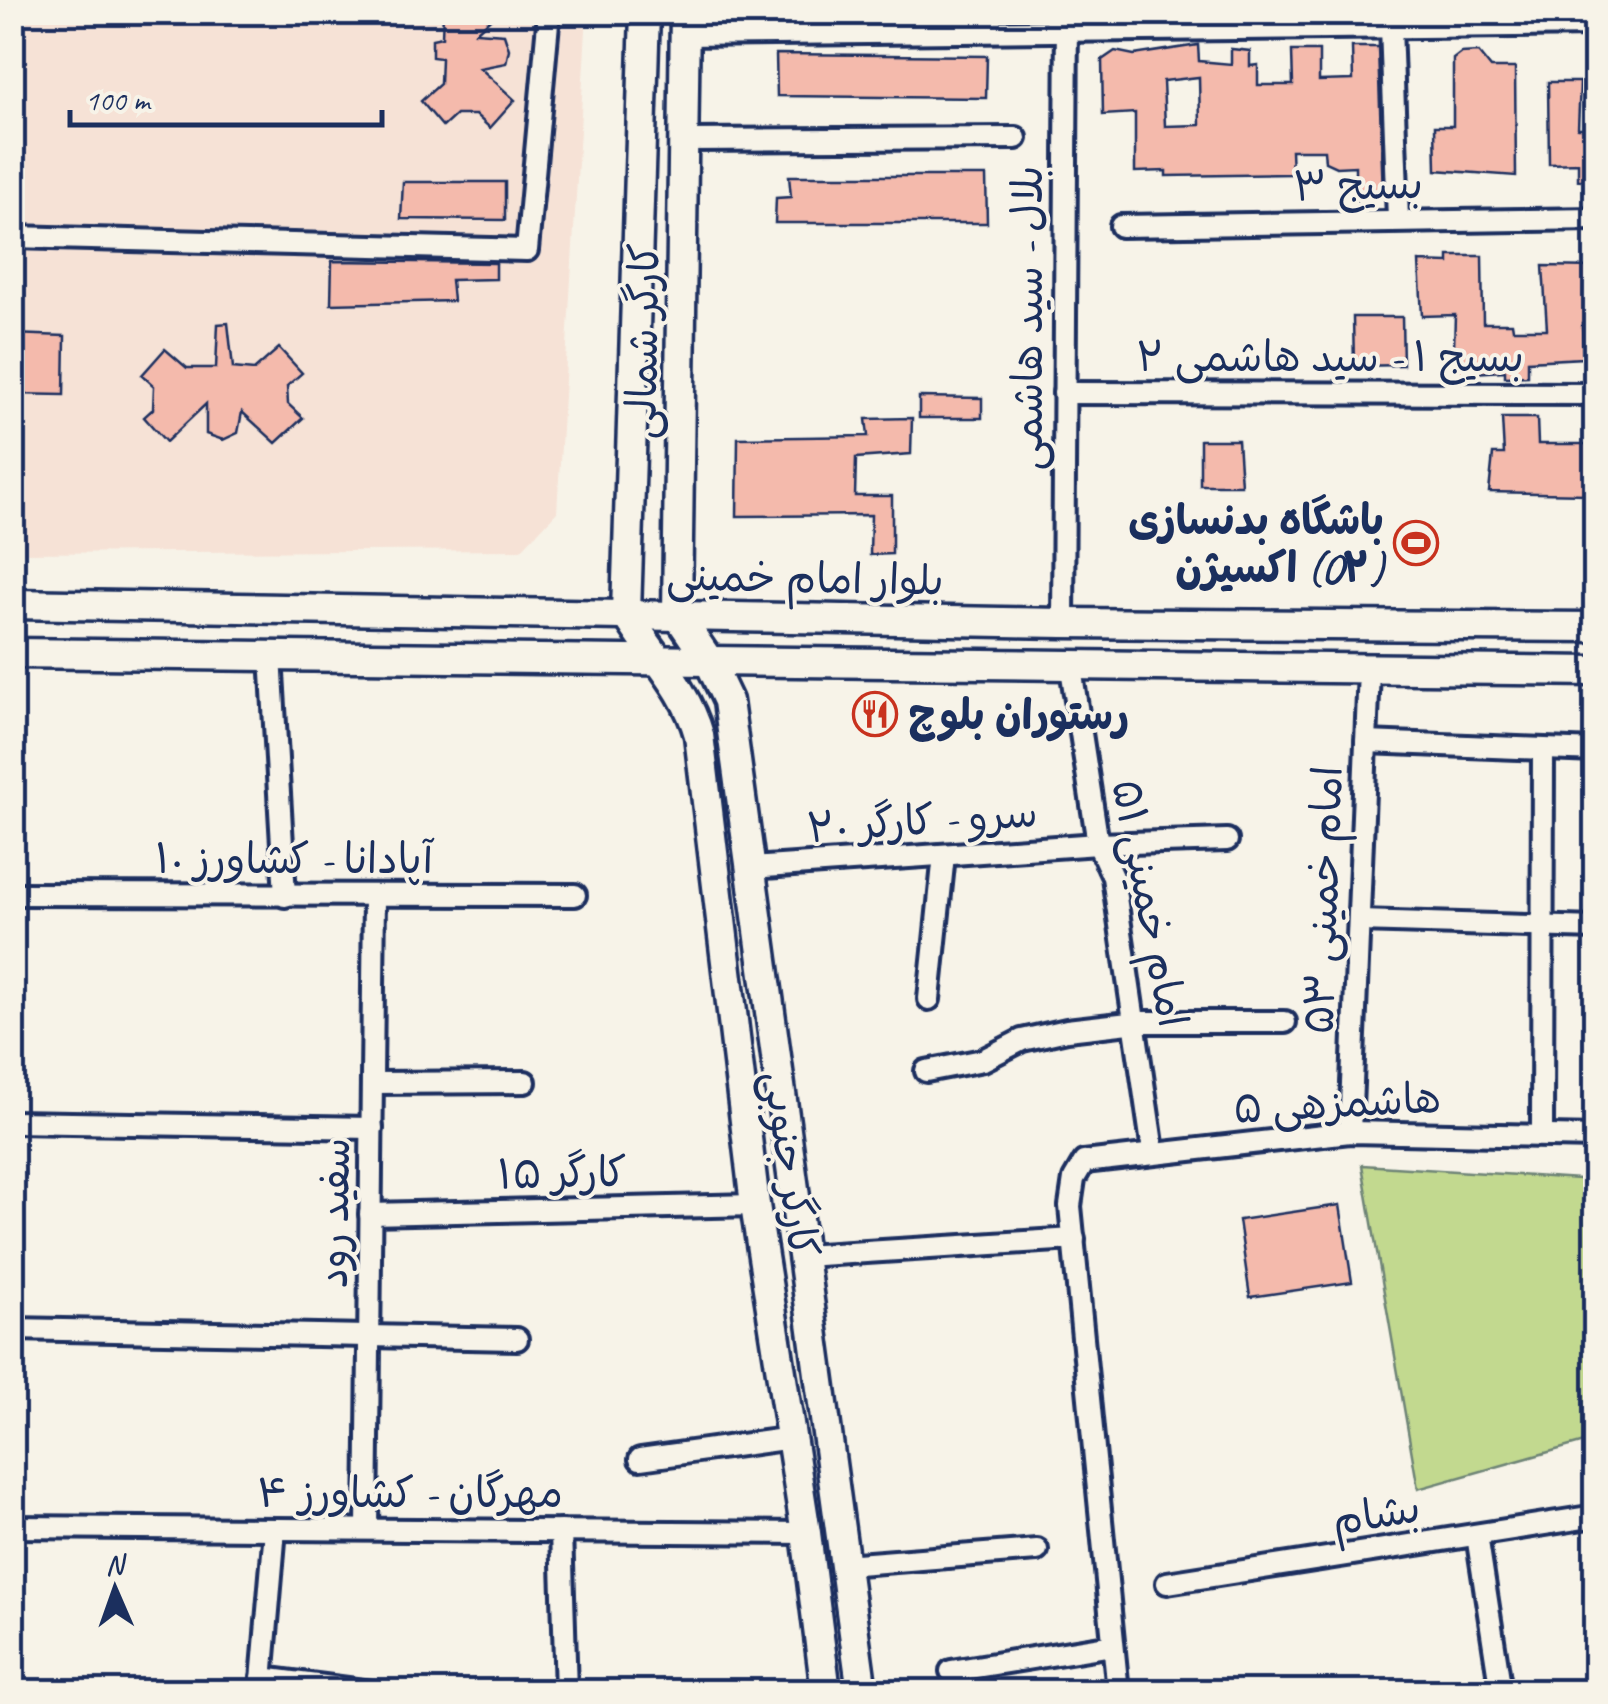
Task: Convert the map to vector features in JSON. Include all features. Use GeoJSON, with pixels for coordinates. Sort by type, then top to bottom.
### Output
{"type":"FeatureCollection","features":[{"type":"Feature","properties":{"kind":"main road","name":"کارگر شمالی"},"geometry":{"type":"LineString","coordinates":[[626,612],[645,12]]}},
{"type":"Feature","properties":{"kind":"main road","name":"کارگر شمالی"},"geometry":{"type":"LineString","coordinates":[[677,614],[684,24]]}},
{"type":"Feature","properties":{"kind":"main road"},"geometry":{"type":"LineString","coordinates":[[632,416],[635,428],[654,441],[677,432],[682,421]]}},
{"type":"Feature","properties":{"kind":"main road","name":"بلوار امام خمینی"},"geometry":{"type":"LineString","coordinates":[[12,604],[626,612],[1063,623],[1596,627]]}},
{"type":"Feature","properties":{"kind":"main road"},"geometry":{"type":"LineString","coordinates":[[626,612],[654,659]]}},
{"type":"Feature","properties":{"kind":"main road"},"geometry":{"type":"LineString","coordinates":[[677,614],[709,661]]}},
{"type":"Feature","properties":{"kind":"main road","name":"بلوار امام خمینی"},"geometry":{"type":"LineString","coordinates":[[12,653],[1596,671]]}},
{"type":"Feature","properties":{"kind":"main road","name":"کارگر جنوبی"},"geometry":{"type":"LineString","coordinates":[[654,659],[684,693],[698,736],[755,1204],[806,1533],[826,1692]]}},
{"type":"Feature","properties":{"kind":"main road","name":"کارگر جنوبی"},"geometry":{"type":"LineString","coordinates":[[709,661],[728,701],[862,1692]]}},
{"type":"Feature","properties":{"kind":"main road"},"geometry":{"type":"LineString","coordinates":[[755,1204],[796,1200]]}},
{"type":"Feature","properties":{"kind":"street"},"geometry":{"type":"LineString","coordinates":[[12,237],[527,250],[549,12]]}},
{"type":"Feature","properties":{"kind":"street"},"geometry":{"type":"LineString","coordinates":[[684,24],[1067,20],[1596,25]]}},
{"type":"Feature","properties":{"kind":"street","name":"بلال - سید هاشمی"},"geometry":{"type":"LineString","coordinates":[[1063,623],[1067,20]]}},
{"type":"Feature","properties":{"kind":"street"},"geometry":{"type":"LineString","coordinates":[[1391,26],[1398,220]]}},
{"type":"Feature","properties":{"kind":"street"},"geometry":{"type":"LineString","coordinates":[[684,140],[1016,138]]}},
{"type":"Feature","properties":{"kind":"street","name":"بسیج ۳"},"geometry":{"type":"LineString","coordinates":[[1121,226],[1596,219]]}},
{"type":"Feature","properties":{"kind":"street","name":"بسیج ۱ - سید هاشمی ۲"},"geometry":{"type":"LineString","coordinates":[[1064,393],[1596,394]]}},
{"type":"Feature","properties":{"kind":"street"},"geometry":{"type":"LineString","coordinates":[[271,656],[286,896]]}},
{"type":"Feature","properties":{"kind":"street","name":"امام خمینی ۵۱"},"geometry":{"type":"LineString","coordinates":[[1070,668],[1098,844],[1113,876],[1138,1022],[1153,1152]]}},
{"type":"Feature","properties":{"kind":"street","name":"امام خمینی ۵۳"},"geometry":{"type":"LineString","coordinates":[[1350,1132],[1369,670]]}},
{"type":"Feature","properties":{"kind":"street"},"geometry":{"type":"LineString","coordinates":[[1366,742],[1596,751]]}},
{"type":"Feature","properties":{"kind":"street"},"geometry":{"type":"LineString","coordinates":[[1542,1134],[1543,749]]}},
{"type":"Feature","properties":{"kind":"street","name":"سرو - کارگر ۲۰"},"geometry":{"type":"LineString","coordinates":[[750,868],[1098,844],[1227,840]]}},
{"type":"Feature","properties":{"kind":"street"},"geometry":{"type":"LineString","coordinates":[[929,998],[944,855]]}},
{"type":"Feature","properties":{"kind":"street","name":"آپادانا - کشاورز ۱۰"},"geometry":{"type":"LineString","coordinates":[[12,894],[575,895]]}},
{"type":"Feature","properties":{"kind":"street","name":"سفید رود"},"geometry":{"type":"LineString","coordinates":[[367,1530],[374,897]]}},
{"type":"Feature","properties":{"kind":"street"},"geometry":{"type":"LineString","coordinates":[[1359,921],[1596,928]]}},
{"type":"Feature","properties":{"kind":"street"},"geometry":{"type":"LineString","coordinates":[[926,1071],[982,1060],[1022,1040],[1138,1022],[1285,1022]]}},
{"type":"Feature","properties":{"kind":"street"},"geometry":{"type":"LineString","coordinates":[[372,1083],[525,1082]]}},
{"type":"Feature","properties":{"kind":"street"},"geometry":{"type":"LineString","coordinates":[[12,1122],[372,1128]]}},
{"type":"Feature","properties":{"kind":"street","name":"هاشمزهی ۵"},"geometry":{"type":"LineString","coordinates":[[1074,1239],[1074,1179],[1084,1162],[1350,1132],[1596,1137]]}},
{"type":"Feature","properties":{"kind":"street","name":"کارگر ۱۵"},"geometry":{"type":"LineString","coordinates":[[370,1214],[755,1204]]}},
{"type":"Feature","properties":{"kind":"street"},"geometry":{"type":"LineString","coordinates":[[803,1256],[1074,1239],[1118,1692]]}},
{"type":"Feature","properties":{"kind":"street"},"geometry":{"type":"LineString","coordinates":[[12,1329],[518,1339]]}},
{"type":"Feature","properties":{"kind":"street"},"geometry":{"type":"LineString","coordinates":[[640,1459],[792,1438]]}},
{"type":"Feature","properties":{"kind":"street","name":"بشام"},"geometry":{"type":"LineString","coordinates":[[1168,1583],[1596,1516]]}},
{"type":"Feature","properties":{"kind":"street","name":"مهرگان - کشاورز ۴"},"geometry":{"type":"LineString","coordinates":[[12,1527],[806,1533]]}},
{"type":"Feature","properties":{"kind":"street"},"geometry":{"type":"LineString","coordinates":[[275,1529],[262,1684],[371,1692]]}},
{"type":"Feature","properties":{"kind":"street"},"geometry":{"type":"LineString","coordinates":[[561,1531],[566,1692]]}},
{"type":"Feature","properties":{"kind":"street"},"geometry":{"type":"LineString","coordinates":[[1477,1535],[1501,1692]]}},
{"type":"Feature","properties":{"kind":"street"},"geometry":{"type":"LineString","coordinates":[[844,1565],[1037,1550]]}},
{"type":"Feature","properties":{"kind":"street"},"geometry":{"type":"LineString","coordinates":[[951,1671],[1113,1645]]}},
{"type":"Feature","properties":{"kind":"shaded area"},"geometry":{"type":"Polygon","coordinates":[[[12,13],[587,13],[557,512],[521,550],[13,553],[12,13]]]}},
{"type":"Feature","properties":{"kind":"green space"},"geometry":{"type":"Polygon","coordinates":[[[1362,1165],[1595,1180],[1595,1439],[1418,1489],[1362,1165]]]}},
{"type":"Feature","properties":{"kind":"building"},"geometry":{"type":"Polygon","coordinates":[[[443,12],[498,12],[476,32],[504,34],[509,49],[506,63],[480,68],[515,100],[490,128],[476,115],[456,115],[443,127],[421,101],[440,84],[441,58],[432,57],[432,39],[442,37],[443,12]]]}},
{"type":"Feature","properties":{"kind":"building"},"geometry":{"type":"Polygon","coordinates":[[[1198,45],[1199,61],[1231,64],[1231,49],[1250,51],[1250,66],[1258,65],[1258,85],[1293,85],[1292,51],[1319,51],[1319,81],[1353,80],[1352,47],[1378,47],[1383,197],[1355,201],[1355,166],[1336,167],[1325,162],[1324,150],[1291,150],[1292,174],[1166,176],[1166,171],[1135,172],[1135,113],[1103,115],[1102,60],[1115,51],[1134,55],[1198,45]],[[1199,77],[1163,81],[1165,126],[1200,125],[1199,77]]]}},
{"type":"Feature","properties":{"kind":"building"},"geometry":{"type":"Polygon","coordinates":[[[1478,52],[1491,68],[1515,68],[1516,176],[1436,170],[1435,126],[1453,126],[1453,59],[1461,53],[1478,52]]]}},
{"type":"Feature","properties":{"kind":"building"},"geometry":{"type":"Polygon","coordinates":[[[776,54],[987,56],[986,98],[777,96],[776,54]]]}},
{"type":"Feature","properties":{"kind":"building"},"geometry":{"type":"Polygon","coordinates":[[[1548,82],[1580,82],[1578,128],[1596,128],[1596,180],[1578,180],[1578,163],[1549,164],[1548,82]]]}},
{"type":"Feature","properties":{"kind":"building"},"geometry":{"type":"Polygon","coordinates":[[[789,176],[986,176],[987,223],[775,223],[776,198],[791,197],[789,176]]]}},
{"type":"Feature","properties":{"kind":"building"},"geometry":{"type":"Polygon","coordinates":[[[403,182],[505,182],[505,220],[401,219],[403,182]]]}},
{"type":"Feature","properties":{"kind":"building"},"geometry":{"type":"Polygon","coordinates":[[[1449,256],[1482,256],[1483,323],[1512,323],[1513,329],[1547,329],[1543,266],[1596,267],[1596,312],[1589,312],[1590,323],[1582,323],[1583,358],[1528,361],[1528,376],[1505,377],[1505,371],[1472,373],[1471,380],[1453,379],[1455,315],[1422,316],[1419,262],[1449,263],[1449,256]]]}},
{"type":"Feature","properties":{"kind":"building"},"geometry":{"type":"Polygon","coordinates":[[[332,261],[496,263],[496,279],[451,280],[453,301],[331,304],[332,261]]]}},
{"type":"Feature","properties":{"kind":"building"},"geometry":{"type":"Polygon","coordinates":[[[1353,317],[1402,317],[1403,365],[1354,366],[1353,317]]]}},
{"type":"Feature","properties":{"kind":"building"},"geometry":{"type":"Polygon","coordinates":[[[228,323],[233,368],[254,370],[279,348],[302,373],[287,386],[288,404],[303,418],[276,443],[242,412],[238,433],[223,440],[206,434],[206,404],[166,442],[144,417],[153,409],[154,386],[142,375],[165,349],[187,368],[216,368],[218,324],[228,323]]]}},
{"type":"Feature","properties":{"kind":"building"},"geometry":{"type":"Polygon","coordinates":[[[12,334],[65,336],[64,395],[12,394],[12,334]]]}},
{"type":"Feature","properties":{"kind":"building"},"geometry":{"type":"Polygon","coordinates":[[[919,397],[982,398],[982,418],[919,418],[919,397]]]}},
{"type":"Feature","properties":{"kind":"building"},"geometry":{"type":"Polygon","coordinates":[[[912,418],[911,454],[856,458],[855,496],[892,496],[892,554],[870,555],[871,515],[737,516],[738,438],[868,436],[866,419],[912,418]]]}},
{"type":"Feature","properties":{"kind":"building"},"geometry":{"type":"Polygon","coordinates":[[[1502,418],[1537,418],[1538,444],[1587,444],[1587,494],[1489,492],[1493,454],[1504,454],[1502,418]]]}},
{"type":"Feature","properties":{"kind":"building"},"geometry":{"type":"Polygon","coordinates":[[[1200,440],[1238,440],[1241,485],[1200,485],[1200,440]]]}},
{"type":"Feature","properties":{"kind":"building"},"geometry":{"type":"Polygon","coordinates":[[[1340,1205],[1352,1282],[1250,1297],[1239,1220],[1340,1205]]]}},
{"type":"Feature","properties":{"kind":"place","name":"باشگاه بدنسازی اکسیژن (O۲)"},"geometry":{"type":"Point","coordinates":[1416,543]}},
{"type":"Feature","properties":{"kind":"place","name":"رستوران بلوچ"},"geometry":{"type":"Point","coordinates":[875,714]}}]}
